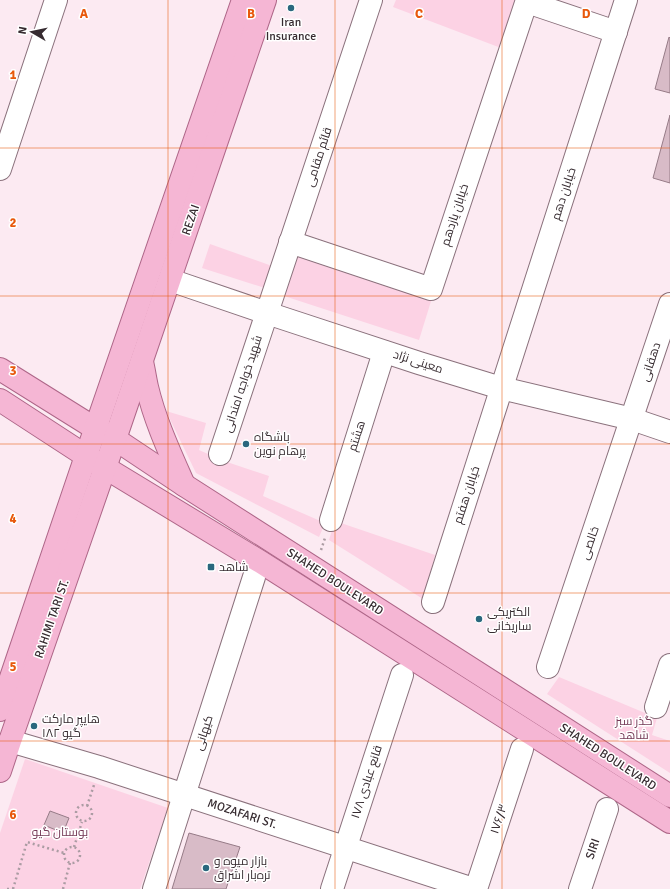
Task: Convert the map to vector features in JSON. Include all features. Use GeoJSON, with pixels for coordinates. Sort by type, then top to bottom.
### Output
{"type":"FeatureCollection","features":[{"type":"Feature","properties":{"kind":"main road","name":"REZAI"},"geometry":{"type":"LineString","coordinates":[[86,456],[243,0]]}},
{"type":"Feature","properties":{"kind":"main road","name":"REZAI"},"geometry":{"type":"LineString","coordinates":[[115,439],[265,0]]}},
{"type":"Feature","properties":{"kind":"main road"},"geometry":{"type":"LineString","coordinates":[[142,360],[154,413],[163,438],[184,485]]}},
{"type":"Feature","properties":{"kind":"main road","name":"SHAHED BOULEVARD"},"geometry":{"type":"LineString","coordinates":[[0,369],[96,429],[115,439],[184,485],[670,796]]}},
{"type":"Feature","properties":{"kind":"main road","name":"SHAHED BOULEVARD"},"geometry":{"type":"LineString","coordinates":[[0,400],[86,456],[259,561],[670,822]]}},
{"type":"Feature","properties":{"kind":"main road","name":"RAHIMI TARI ST."},"geometry":{"type":"LineString","coordinates":[[0,771],[5,739],[115,439]]}},
{"type":"Feature","properties":{"kind":"main road","name":"RAHIMI TARI ST."},"geometry":{"type":"LineString","coordinates":[[0,710],[86,456]]}},
{"type":"Feature","properties":{"kind":"street"},"geometry":{"type":"LineString","coordinates":[[0,169],[56,0]]}},
{"type":"Feature","properties":{"kind":"street","name":"قائم مقامی"},"geometry":{"type":"LineString","coordinates":[[267,313],[371,0]]}},
{"type":"Feature","properties":{"kind":"street","name":"خیابان دهم"},"geometry":{"type":"LineString","coordinates":[[501,388],[626,0]]}},
{"type":"Feature","properties":{"kind":"street"},"geometry":{"type":"LineString","coordinates":[[527,1],[616,32]]}},
{"type":"Feature","properties":{"kind":"street","name":"خیابان یازدهم"},"geometry":{"type":"LineString","coordinates":[[290,242],[431,289],[527,1]]}},
{"type":"Feature","properties":{"kind":"street","name":"معینی نژاد"},"geometry":{"type":"LineString","coordinates":[[170,280],[384,352],[501,388],[632,419],[670,432]]}},
{"type":"Feature","properties":{"kind":"street","name":"دهقانی"},"geometry":{"type":"LineString","coordinates":[[632,419],[670,304]]}},
{"type":"Feature","properties":{"kind":"street","name":"شهید خواجه امندانی"},"geometry":{"type":"LineString","coordinates":[[220,454],[267,313]]}},
{"type":"Feature","properties":{"kind":"street","name":"هشتم"},"geometry":{"type":"LineString","coordinates":[[330,520],[384,352]]}},
{"type":"Feature","properties":{"kind":"street","name":"خیابان هفتم"},"geometry":{"type":"LineString","coordinates":[[433,602],[501,388]]}},
{"type":"Feature","properties":{"kind":"street","name":"خالصی"},"geometry":{"type":"LineString","coordinates":[[548,667],[632,419]]}},
{"type":"Feature","properties":{"kind":"street","name":"کیهانی"},"geometry":{"type":"LineString","coordinates":[[154,889],[254,577]]}},
{"type":"Feature","properties":{"kind":"street"},"geometry":{"type":"LineString","coordinates":[[656,707],[670,665]]}},
{"type":"Feature","properties":{"kind":"street","name":"قانع عبادی ۱۷۸"},"geometry":{"type":"LineString","coordinates":[[332,889],[402,675]]}},
{"type":"Feature","properties":{"kind":"street","name":"MOZAFARI ST."},"geometry":{"type":"LineString","coordinates":[[5,739],[99,767],[475,889]]}},
{"type":"Feature","properties":{"kind":"street","name":"۱۷۶/۳"},"geometry":{"type":"LineString","coordinates":[[475,889],[522,749]]}},
{"type":"Feature","properties":{"kind":"street","name":"SIRI"},"geometry":{"type":"LineString","coordinates":[[580,889],[607,809]]}},
{"type":"Feature","properties":{"kind":"path"},"geometry":{"type":"LineString","coordinates":[[84,805],[90,807],[92,814],[88,821],[82,822],[76,816],[76,811],[79,807],[84,805]]}},
{"type":"Feature","properties":{"kind":"path"},"geometry":{"type":"LineString","coordinates":[[74,847],[82,822]]}},
{"type":"Feature","properties":{"kind":"path"},"geometry":{"type":"LineString","coordinates":[[7,889],[13,889],[27,842],[64,852]]}},
{"type":"Feature","properties":{"kind":"path"},"geometry":{"type":"LineString","coordinates":[[72,846],[79,850],[80,856],[78,860],[70,863],[64,858],[64,852],[67,848],[72,846]]}},
{"type":"Feature","properties":{"kind":"path"},"geometry":{"type":"LineString","coordinates":[[63,889],[70,863]]}},
{"type":"Feature","properties":{"kind":"green space"},"geometry":{"type":"Polygon","coordinates":[[[396,0],[517,0],[501,48],[393,7],[396,0]]]}},
{"type":"Feature","properties":{"kind":"green space"},"geometry":{"type":"Polygon","coordinates":[[[210,244],[272,266],[265,288],[202,268],[210,244]]]}},
{"type":"Feature","properties":{"kind":"green space"},"geometry":{"type":"Polygon","coordinates":[[[295,252],[432,298],[419,340],[281,295],[295,252]]]}},
{"type":"Feature","properties":{"kind":"green space"},"geometry":{"type":"Polygon","coordinates":[[[166,411],[206,423],[199,450],[224,461],[269,476],[263,496],[325,523],[319,537],[196,473],[166,411]]]}},
{"type":"Feature","properties":{"kind":"green space"},"geometry":{"type":"Polygon","coordinates":[[[335,521],[435,555],[423,599],[329,540],[335,521]]]}},
{"type":"Feature","properties":{"kind":"green space","name":"گذر سبز شاهد"},"geometry":{"type":"Polygon","coordinates":[[[559,677],[657,718],[652,735],[670,741],[670,773],[547,694],[559,677]]]}},
{"type":"Feature","properties":{"kind":"green space","name":"بوستان گیو"},"geometry":{"type":"Polygon","coordinates":[[[25,759],[168,808],[140,889],[0,889],[0,833],[25,759]]]}},
{"type":"Feature","properties":{"kind":"building"},"geometry":{"type":"Polygon","coordinates":[[[669,37],[670,38],[670,93],[655,89],[669,37]]]}},
{"type":"Feature","properties":{"kind":"building"},"geometry":{"type":"Polygon","coordinates":[[[670,115],[670,183],[653,178],[670,115]]]}},
{"type":"Feature","properties":{"kind":"building"},"geometry":{"type":"Polygon","coordinates":[[[50,811],[69,818],[63,833],[44,825],[50,811]]]}},
{"type":"Feature","properties":{"kind":"building","name":"بازار میوه و تره‌بار اشراق"},"geometry":{"type":"Polygon","coordinates":[[[189,833],[240,847],[226,889],[172,889],[189,833]]]}},
{"type":"Feature","properties":{"kind":"place","name":"Iran Insurance"},"geometry":{"type":"Point","coordinates":[291,8]}},
{"type":"Feature","properties":{"kind":"place","name":"باشگاه پرهام نوین"},"geometry":{"type":"Point","coordinates":[246,444]}},
{"type":"Feature","properties":{"kind":"place","name":"شاهد"},"geometry":{"type":"Point","coordinates":[211,567]}},
{"type":"Feature","properties":{"kind":"place","name":"الکتریکی ساریخانی"},"geometry":{"type":"Point","coordinates":[479,619]}},
{"type":"Feature","properties":{"kind":"place","name":"هایپر مارکت گیو ١٨٢"},"geometry":{"type":"Point","coordinates":[34,726]}},
{"type":"Feature","properties":{"kind":"place","name":"بازار میوه و تره‌بار اشراق"},"geometry":{"type":"Point","coordinates":[206,868]}}]}
